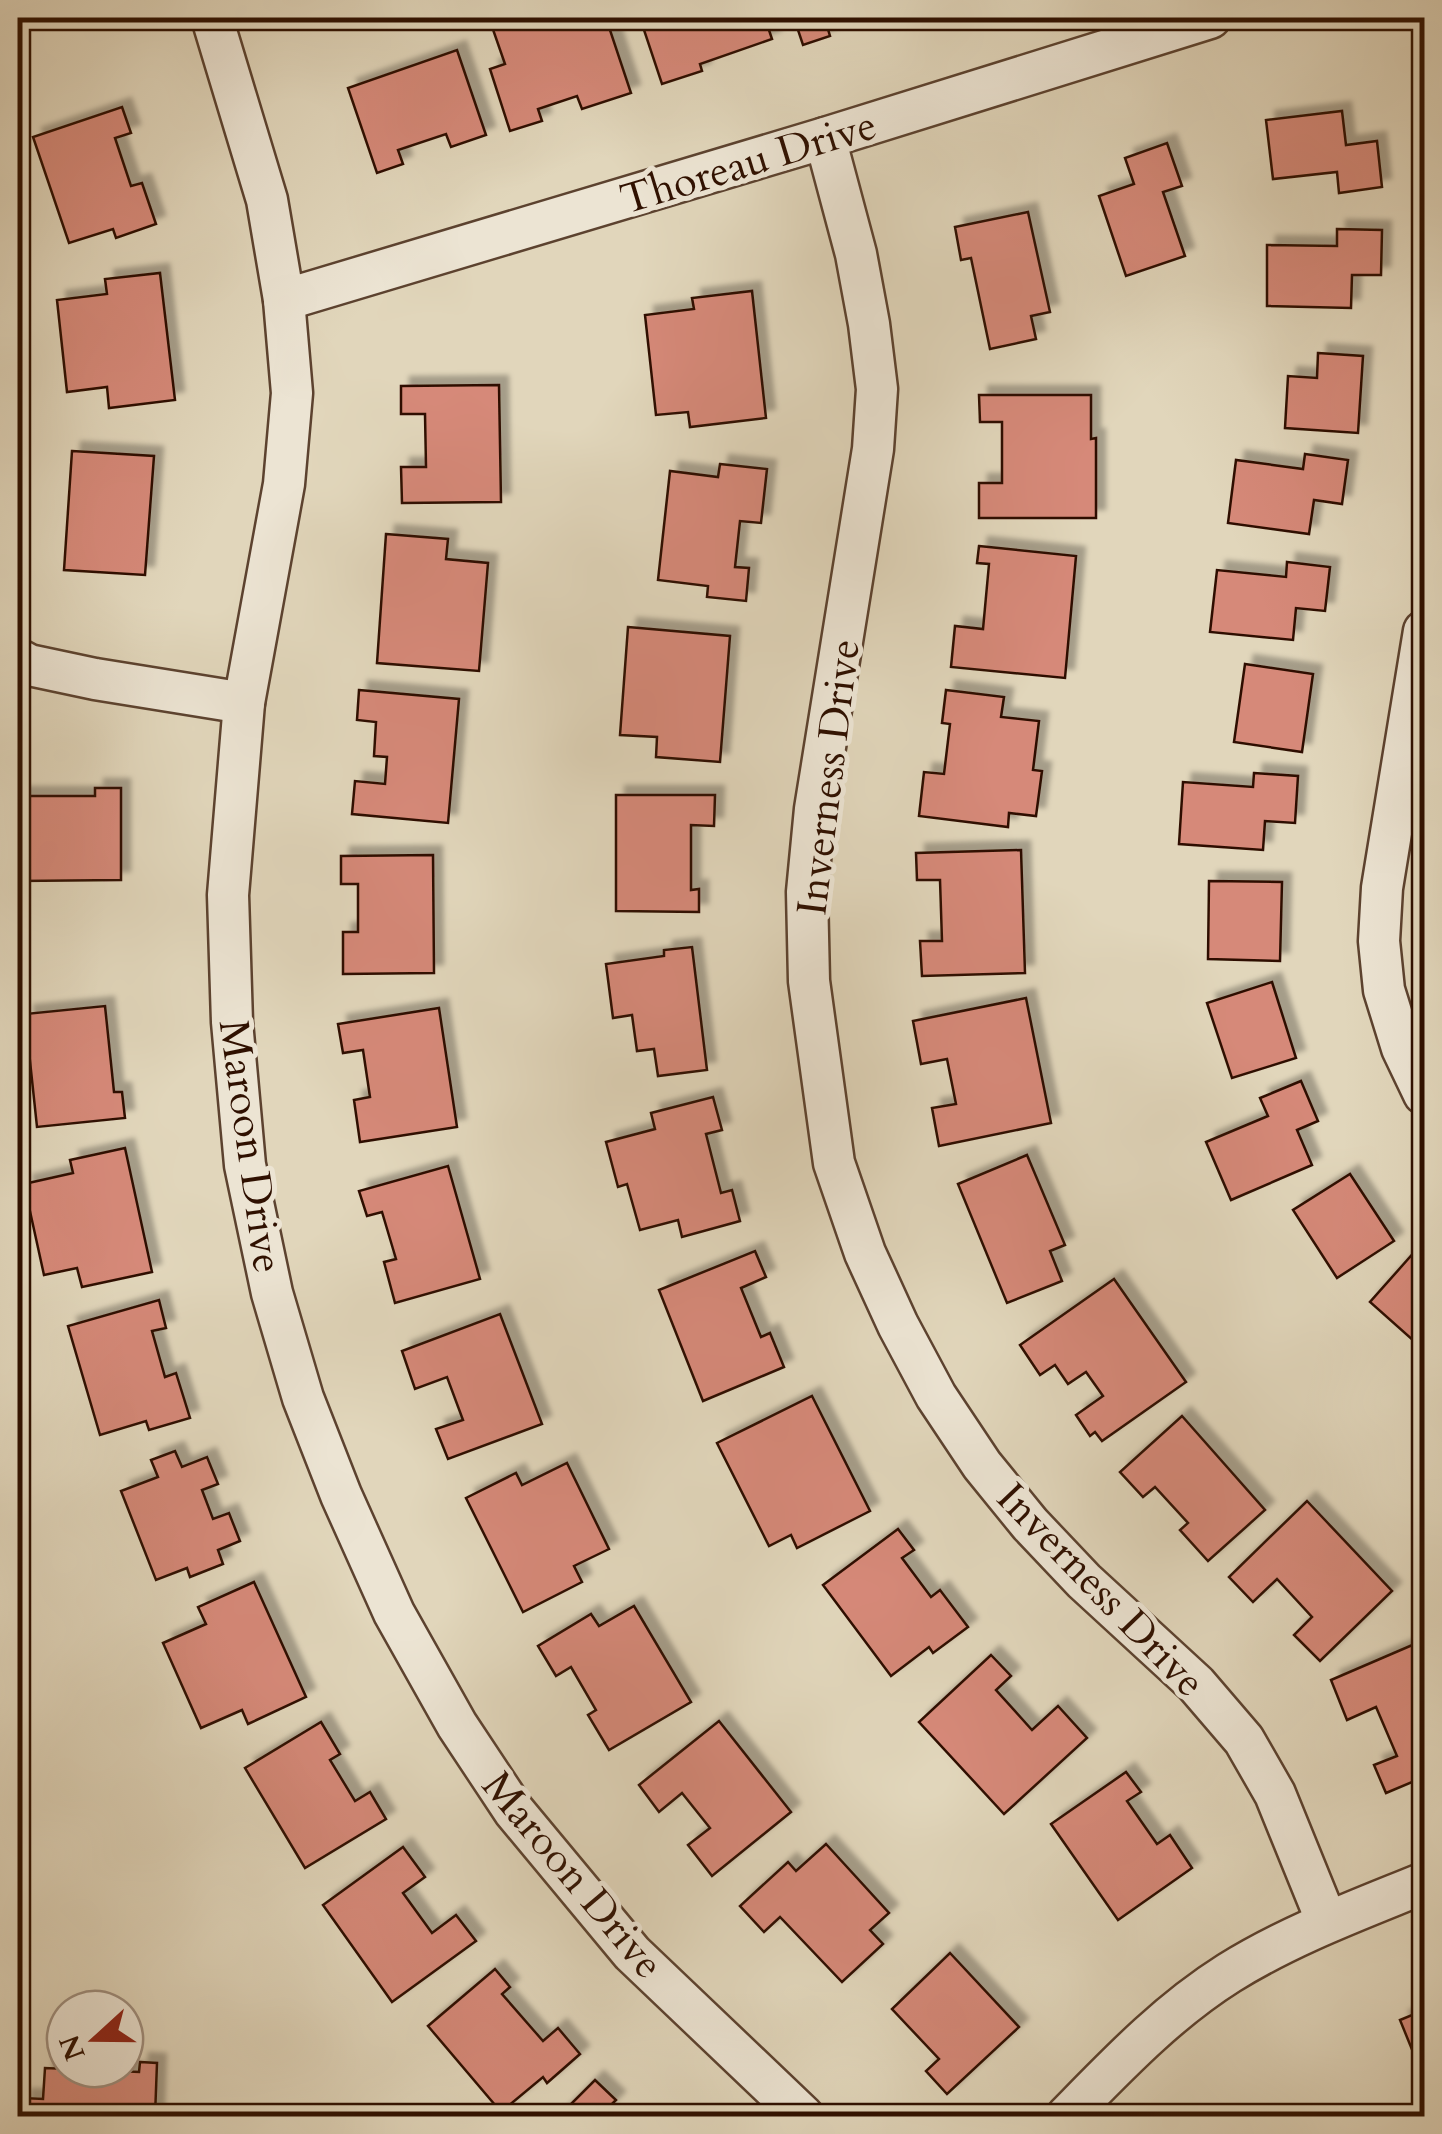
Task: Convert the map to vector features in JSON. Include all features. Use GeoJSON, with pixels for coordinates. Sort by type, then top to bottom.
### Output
{"type":"FeatureCollection","features":[{"type":"Feature","properties":{"kind":"street","name":"Maroon Drive"},"geometry":{"type":"LineString","coordinates":[[212,18],[267,200],[284,300],[292,393],[284,484],[244,702],[228,895],[232,1022],[246,1166],[272,1294],[302,1398],[394,1612],[456,1725],[514,1810],[632,1953],[803,2116]]}},
{"type":"Feature","properties":{"kind":"street","name":"Thoreau Drive"},"geometry":{"type":"LineString","coordinates":[[284,300],[1210,18]]}},
{"type":"Feature","properties":{"kind":"street","name":"Inverness Drive"},"geometry":{"type":"LineString","coordinates":[[825,138],[856,254],[877,389],[868,482],[816,810],[808,892],[810,981],[834,1163],[865,1253],[936,1396],[982,1465],[1030,1524],[1196,1684],[1244,1740],[1275,1794],[1327,1922]]}},
{"type":"Feature","properties":{"kind":"street"},"geometry":{"type":"LineString","coordinates":[[1424,631],[1382,888],[1379,941],[1384,990],[1402,1048],[1424,1094]]}},
{"type":"Feature","properties":{"kind":"street"},"geometry":{"type":"LineString","coordinates":[[18,659],[29,665],[95,679],[244,702]]}},
{"type":"Feature","properties":{"kind":"street"},"geometry":{"type":"LineString","coordinates":[[1067,2116],[1123,2059],[1226,1975],[1327,1922],[1424,1883]]}},
{"type":"Feature","properties":{"kind":"building"},"geometry":{"type":"Polygon","coordinates":[[[489,18],[606,18],[631,93],[582,109],[577,96],[538,109],[542,121],[510,131],[490,69],[505,64],[489,18]]]}},
{"type":"Feature","properties":{"kind":"building"},"geometry":{"type":"Polygon","coordinates":[[[640,18],[765,18],[772,39],[700,64],[702,71],[662,84],[640,18]]]}},
{"type":"Feature","properties":{"kind":"building"},"geometry":{"type":"Polygon","coordinates":[[[794,18],[852,18],[827,26],[830,36],[803,45],[794,18]]]}},
{"type":"Feature","properties":{"kind":"building"},"geometry":{"type":"Polygon","coordinates":[[[457,50],[486,135],[451,147],[446,134],[398,150],[403,164],[377,173],[348,88],[457,50]]]}},
{"type":"Feature","properties":{"kind":"building"},"geometry":{"type":"Polygon","coordinates":[[[122,107],[131,133],[115,138],[131,186],[142,183],[156,224],[116,238],[113,229],[69,243],[33,137],[122,107]]]}},
{"type":"Feature","properties":{"kind":"building"},"geometry":{"type":"Polygon","coordinates":[[[1342,111],[1346,145],[1377,141],[1382,187],[1339,193],[1337,172],[1273,179],[1266,120],[1342,111]]]}},
{"type":"Feature","properties":{"kind":"building"},"geometry":{"type":"Polygon","coordinates":[[[1167,143],[1182,186],[1163,192],[1185,256],[1126,276],[1099,196],[1134,184],[1125,158],[1167,143]]]}},
{"type":"Feature","properties":{"kind":"building"},"geometry":{"type":"Polygon","coordinates":[[[1028,212],[1050,312],[1031,316],[1036,339],[990,349],[971,258],[961,260],[955,227],[1028,212]]]}},
{"type":"Feature","properties":{"kind":"building"},"geometry":{"type":"Polygon","coordinates":[[[1337,229],[1382,230],[1381,275],[1352,275],[1351,308],[1267,306],[1267,245],[1337,246],[1337,229]]]}},
{"type":"Feature","properties":{"kind":"building"},"geometry":{"type":"Polygon","coordinates":[[[160,273],[175,400],[109,408],[107,387],[67,392],[57,300],[107,294],[105,279],[160,273]]]}},
{"type":"Feature","properties":{"kind":"building"},"geometry":{"type":"Polygon","coordinates":[[[752,291],[766,418],[690,427],[688,412],[656,415],[645,315],[694,309],[692,298],[752,291]]]}},
{"type":"Feature","properties":{"kind":"building"},"geometry":{"type":"Polygon","coordinates":[[[1318,353],[1363,356],[1358,433],[1285,428],[1288,376],[1317,378],[1318,353]]]}},
{"type":"Feature","properties":{"kind":"building"},"geometry":{"type":"Polygon","coordinates":[[[499,385],[501,502],[402,503],[401,467],[426,467],[425,414],[401,414],[401,386],[499,385]]]}},
{"type":"Feature","properties":{"kind":"building"},"geometry":{"type":"Polygon","coordinates":[[[979,395],[1091,395],[1091,439],[1096,438],[1096,518],[979,518],[979,483],[1002,483],[1002,422],[980,422],[979,395]]]}},
{"type":"Feature","properties":{"kind":"building"},"geometry":{"type":"Polygon","coordinates":[[[72,451],[154,456],[145,575],[64,570],[72,451]]]}},
{"type":"Feature","properties":{"kind":"building"},"geometry":{"type":"Polygon","coordinates":[[[1305,454],[1348,460],[1342,504],[1314,500],[1309,534],[1228,523],[1236,460],[1303,469],[1305,454]]]}},
{"type":"Feature","properties":{"kind":"building"},"geometry":{"type":"Polygon","coordinates":[[[720,464],[767,469],[761,523],[740,521],[735,567],[749,568],[746,601],[707,597],[708,586],[658,580],[670,471],[718,477],[720,464]]]}},
{"type":"Feature","properties":{"kind":"building"},"geometry":{"type":"Polygon","coordinates":[[[386,534],[448,539],[446,559],[488,563],[479,671],[377,663],[386,534]]]}},
{"type":"Feature","properties":{"kind":"building"},"geometry":{"type":"Polygon","coordinates":[[[979,546],[1076,556],[1065,678],[951,667],[955,626],[983,629],[989,564],[977,563],[979,546]]]}},
{"type":"Feature","properties":{"kind":"building"},"geometry":{"type":"Polygon","coordinates":[[[1287,562],[1330,567],[1325,611],[1296,608],[1293,640],[1210,632],[1217,570],[1286,577],[1287,562]]]}},
{"type":"Feature","properties":{"kind":"building"},"geometry":{"type":"Polygon","coordinates":[[[628,627],[730,636],[720,762],[656,757],[657,737],[620,735],[628,627]]]}},
{"type":"Feature","properties":{"kind":"building"},"geometry":{"type":"Polygon","coordinates":[[[1245,664],[1313,674],[1302,752],[1234,742],[1245,664]]]}},
{"type":"Feature","properties":{"kind":"building"},"geometry":{"type":"Polygon","coordinates":[[[359,690],[459,699],[448,823],[352,814],[355,781],[385,784],[387,757],[374,756],[376,722],[357,720],[359,690]]]}},
{"type":"Feature","properties":{"kind":"building"},"geometry":{"type":"Polygon","coordinates":[[[946,690],[1004,697],[1001,717],[1039,721],[1033,770],[1042,771],[1036,816],[1009,813],[1008,827],[919,816],[924,772],[944,774],[950,724],[942,723],[946,690]]]}},
{"type":"Feature","properties":{"kind":"building"},"geometry":{"type":"Polygon","coordinates":[[[1254,773],[1298,776],[1295,823],[1265,821],[1263,850],[1179,844],[1183,782],[1253,787],[1254,773]]]}},
{"type":"Feature","properties":{"kind":"building"},"geometry":{"type":"Polygon","coordinates":[[[95,788],[121,788],[121,880],[18,881],[18,796],[95,796],[95,788]]]}},
{"type":"Feature","properties":{"kind":"building"},"geometry":{"type":"Polygon","coordinates":[[[616,795],[715,795],[714,826],[691,825],[691,890],[699,889],[699,912],[616,911],[616,795]]]}},
{"type":"Feature","properties":{"kind":"building"},"geometry":{"type":"Polygon","coordinates":[[[1021,850],[1025,973],[922,976],[920,941],[942,941],[940,880],[917,880],[916,853],[1021,850]]]}},
{"type":"Feature","properties":{"kind":"building"},"geometry":{"type":"Polygon","coordinates":[[[433,855],[434,973],[343,974],[343,932],[358,932],[358,884],[341,884],[341,856],[433,855]]]}},
{"type":"Feature","properties":{"kind":"building"},"geometry":{"type":"Polygon","coordinates":[[[1209,881],[1282,882],[1280,961],[1208,959],[1209,881]]]}},
{"type":"Feature","properties":{"kind":"building"},"geometry":{"type":"Polygon","coordinates":[[[692,947],[707,1070],[658,1076],[654,1049],[637,1051],[632,1015],[613,1018],[606,964],[664,956],[664,950],[692,947]]]}},
{"type":"Feature","properties":{"kind":"building"},"geometry":{"type":"Polygon","coordinates":[[[1272,982],[1296,1058],[1232,1078],[1207,1003],[1272,982]]]}},
{"type":"Feature","properties":{"kind":"building"},"geometry":{"type":"Polygon","coordinates":[[[1026,998],[1051,1123],[939,1146],[932,1108],[956,1104],[947,1059],[921,1064],[913,1021],[1026,998]]]}},
{"type":"Feature","properties":{"kind":"building"},"geometry":{"type":"Polygon","coordinates":[[[105,1006],[114,1092],[122,1092],[125,1118],[37,1127],[25,1014],[105,1006]]]}},
{"type":"Feature","properties":{"kind":"building"},"geometry":{"type":"Polygon","coordinates":[[[439,1008],[457,1127],[360,1142],[354,1100],[370,1097],[363,1050],[343,1053],[338,1024],[439,1008]]]}},
{"type":"Feature","properties":{"kind":"building"},"geometry":{"type":"Polygon","coordinates":[[[1301,1081],[1318,1121],[1297,1130],[1312,1165],[1231,1200],[1206,1142],[1268,1116],[1260,1098],[1301,1081]]]}},
{"type":"Feature","properties":{"kind":"building"},"geometry":{"type":"Polygon","coordinates":[[[713,1097],[722,1130],[706,1134],[721,1193],[732,1190],[740,1221],[682,1237],[678,1220],[640,1230],[627,1184],[618,1187],[606,1142],[655,1129],[651,1113],[713,1097]]]}},
{"type":"Feature","properties":{"kind":"building"},"geometry":{"type":"Polygon","coordinates":[[[125,1148],[152,1272],[82,1287],[77,1268],[44,1275],[24,1184],[73,1173],[70,1160],[125,1148]]]}},
{"type":"Feature","properties":{"kind":"building"},"geometry":{"type":"Polygon","coordinates":[[[1027,1155],[1065,1245],[1050,1251],[1062,1281],[1007,1303],[958,1184],[1027,1155]]]}},
{"type":"Feature","properties":{"kind":"building"},"geometry":{"type":"Polygon","coordinates":[[[448,1166],[480,1279],[395,1303],[384,1262],[396,1259],[382,1212],[367,1216],[359,1191],[448,1166]]]}},
{"type":"Feature","properties":{"kind":"building"},"geometry":{"type":"Polygon","coordinates":[[[1350,1174],[1394,1241],[1337,1278],[1293,1210],[1350,1174]]]}},
{"type":"Feature","properties":{"kind":"building"},"geometry":{"type":"Polygon","coordinates":[[[1417,1249],[1424,1255],[1424,1350],[1370,1302],[1417,1249]]]}},
{"type":"Feature","properties":{"kind":"building"},"geometry":{"type":"Polygon","coordinates":[[[755,1251],[766,1277],[741,1288],[761,1337],[770,1333],[784,1367],[703,1401],[659,1290],[755,1251]]]}},
{"type":"Feature","properties":{"kind":"building"},"geometry":{"type":"Polygon","coordinates":[[[1114,1279],[1186,1382],[1102,1441],[1095,1432],[1090,1436],[1076,1415],[1103,1396],[1086,1372],[1068,1384],[1055,1365],[1040,1375],[1020,1345],[1114,1279]]]}},
{"type":"Feature","properties":{"kind":"building"},"geometry":{"type":"Polygon","coordinates":[[[159,1300],[166,1328],[152,1331],[165,1377],[176,1373],[190,1418],[149,1430],[146,1421],[100,1435],[68,1326],[159,1300]]]}},
{"type":"Feature","properties":{"kind":"building"},"geometry":{"type":"Polygon","coordinates":[[[500,1314],[542,1424],[448,1459],[436,1429],[463,1420],[447,1377],[415,1389],[402,1351],[500,1314]]]}},
{"type":"Feature","properties":{"kind":"building"},"geometry":{"type":"Polygon","coordinates":[[[812,1396],[870,1511],[797,1548],[791,1535],[769,1546],[717,1443],[812,1396]]]}},
{"type":"Feature","properties":{"kind":"building"},"geometry":{"type":"Polygon","coordinates":[[[1182,1416],[1265,1510],[1208,1561],[1180,1530],[1188,1523],[1155,1487],[1143,1497],[1120,1472],[1182,1416]]]}},
{"type":"Feature","properties":{"kind":"building"},"geometry":{"type":"Polygon","coordinates":[[[175,1451],[182,1467],[207,1457],[218,1484],[202,1490],[213,1519],[229,1513],[240,1541],[218,1550],[223,1564],[190,1577],[187,1568],[156,1580],[121,1491],[158,1477],[151,1460],[175,1451]]]}},
{"type":"Feature","properties":{"kind":"building"},"geometry":{"type":"Polygon","coordinates":[[[567,1463],[609,1549],[574,1566],[582,1582],[523,1612],[466,1498],[516,1473],[522,1485],[567,1463]]]}},
{"type":"Feature","properties":{"kind":"building"},"geometry":{"type":"Polygon","coordinates":[[[1307,1501],[1392,1591],[1320,1661],[1294,1635],[1312,1617],[1277,1579],[1253,1602],[1229,1577],[1307,1501]]]}},
{"type":"Feature","properties":{"kind":"building"},"geometry":{"type":"Polygon","coordinates":[[[898,1529],[914,1550],[902,1558],[931,1597],[940,1590],[968,1627],[933,1653],[929,1647],[891,1676],[823,1585],[898,1529]]]}},
{"type":"Feature","properties":{"kind":"building"},"geometry":{"type":"Polygon","coordinates":[[[254,1582],[306,1697],[248,1724],[242,1710],[201,1728],[163,1643],[206,1624],[198,1607],[254,1582]]]}},
{"type":"Feature","properties":{"kind":"building"},"geometry":{"type":"Polygon","coordinates":[[[634,1606],[691,1702],[609,1750],[588,1715],[596,1710],[571,1667],[556,1676],[538,1646],[591,1614],[599,1626],[634,1606]]]}},
{"type":"Feature","properties":{"kind":"building"},"geometry":{"type":"Polygon","coordinates":[[[1424,1640],[1424,1777],[1386,1793],[1374,1765],[1397,1756],[1376,1707],[1347,1720],[1331,1680],[1424,1640]]]}},
{"type":"Feature","properties":{"kind":"building"},"geometry":{"type":"Polygon","coordinates":[[[991,1655],[1011,1676],[996,1690],[1032,1730],[1058,1706],[1087,1738],[1004,1814],[919,1722],[991,1655]]]}},
{"type":"Feature","properties":{"kind":"building"},"geometry":{"type":"Polygon","coordinates":[[[719,1721],[791,1812],[712,1876],[688,1845],[710,1828],[682,1793],[659,1812],[639,1785],[719,1721]]]}},
{"type":"Feature","properties":{"kind":"building"},"geometry":{"type":"Polygon","coordinates":[[[321,1722],[340,1754],[330,1760],[355,1801],[370,1792],[386,1819],[305,1868],[245,1768],[321,1722]]]}},
{"type":"Feature","properties":{"kind":"building"},"geometry":{"type":"Polygon","coordinates":[[[1126,1772],[1141,1792],[1127,1801],[1157,1844],[1170,1835],[1192,1868],[1118,1920],[1051,1824],[1126,1772]]]}},
{"type":"Feature","properties":{"kind":"building"},"geometry":{"type":"Polygon","coordinates":[[[826,1844],[889,1913],[870,1930],[883,1944],[842,1982],[780,1917],[764,1932],[740,1906],[788,1862],[796,1871],[826,1844]]]}},
{"type":"Feature","properties":{"kind":"building"},"geometry":{"type":"Polygon","coordinates":[[[403,1847],[425,1877],[403,1893],[432,1933],[456,1915],[476,1941],[392,2002],[323,1905],[403,1847]]]}},
{"type":"Feature","properties":{"kind":"building"},"geometry":{"type":"Polygon","coordinates":[[[950,1953],[1019,2027],[947,2094],[926,2071],[939,2059],[892,2009],[950,1953]]]}},
{"type":"Feature","properties":{"kind":"building"},"geometry":{"type":"Polygon","coordinates":[[[495,1969],[510,1987],[502,1994],[543,2041],[558,2028],[580,2054],[547,2083],[543,2077],[501,2112],[428,2026],[495,1969]]]}},
{"type":"Feature","properties":{"kind":"building"},"geometry":{"type":"Polygon","coordinates":[[[1424,2010],[1424,2079],[1400,2020],[1424,2010]]]}},
{"type":"Feature","properties":{"kind":"building"},"geometry":{"type":"Polygon","coordinates":[[[145,2062],[157,2063],[155,2116],[22,2116],[23,2098],[43,2099],[45,2068],[45,2089],[145,2089],[145,2062]]]}},
{"type":"Feature","properties":{"kind":"building"},"geometry":{"type":"Polygon","coordinates":[[[595,2080],[616,2100],[600,2116],[559,2116],[595,2080]]]}}]}
